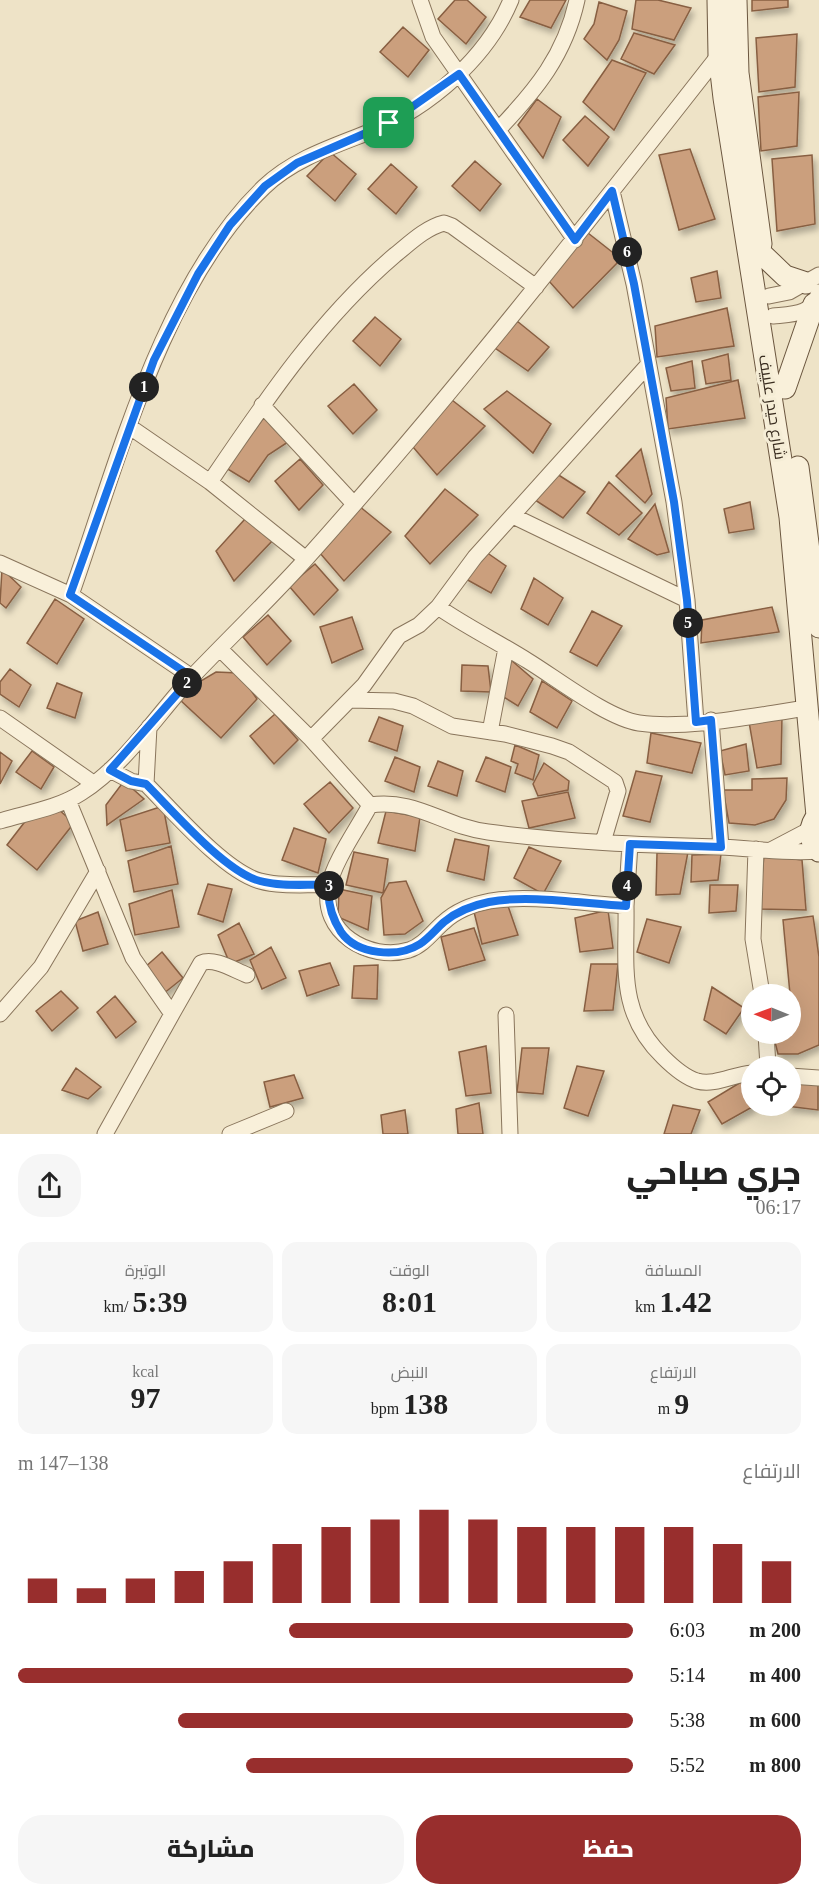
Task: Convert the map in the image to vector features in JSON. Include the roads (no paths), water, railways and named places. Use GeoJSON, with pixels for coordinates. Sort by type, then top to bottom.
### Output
{"type":"FeatureCollection","features":[{"type":"Feature","properties":{"kind":"main road","name":"شارع حيدر علييف"},"geometry":{"type":"LineString","coordinates":[[718,0],[719,55],[790,517],[816,820],[811,838],[819,851]]}},
{"type":"Feature","properties":{"kind":"main road","name":"شارع حيدر علييف"},"geometry":{"type":"LineString","coordinates":[[736,0],[738,73],[762,254],[785,388],[819,627]]}},
{"type":"Feature","properties":{"kind":"main road"},"geometry":{"type":"LineString","coordinates":[[762,254],[784,276],[814,288],[812,328],[785,388]]}},
{"type":"Feature","properties":{"kind":"street"},"geometry":{"type":"LineString","coordinates":[[420,0],[430,31],[575,240]]}},
{"type":"Feature","properties":{"kind":"street"},"geometry":{"type":"LineString","coordinates":[[70,595],[154,360],[198,274],[230,225],[265,186],[297,163],[389,123],[459,74],[500,26],[511,0]]}},
{"type":"Feature","properties":{"kind":"street"},"geometry":{"type":"LineString","coordinates":[[498,130],[528,99],[550,68],[570,30],[577,0]]}},
{"type":"Feature","properties":{"kind":"street"},"geometry":{"type":"LineString","coordinates":[[0,821],[68,800],[110,770],[192,677],[221,650],[354,504],[575,240],[719,55]]}},
{"type":"Feature","properties":{"kind":"street"},"geometry":{"type":"LineString","coordinates":[[612,191],[634,284],[647,366],[672,490],[721,847]]}},
{"type":"Feature","properties":{"kind":"street"},"geometry":{"type":"LineString","coordinates":[[210,482],[288,368],[350,298],[386,264],[432,227],[444,223],[452,226],[536,287]]}},
{"type":"Feature","properties":{"kind":"street"},"geometry":{"type":"LineString","coordinates":[[814,288],[807,311],[771,306],[789,292],[814,288]]}},
{"type":"Feature","properties":{"kind":"street"},"geometry":{"type":"LineString","coordinates":[[311,739],[350,700],[399,636],[419,625],[438,607],[475,556],[647,366]]}},
{"type":"Feature","properties":{"kind":"street"},"geometry":{"type":"LineString","coordinates":[[262,405],[354,504]]}},
{"type":"Feature","properties":{"kind":"street"},"geometry":{"type":"LineString","coordinates":[[130,427],[210,482],[306,559]]}},
{"type":"Feature","properties":{"kind":"street"},"geometry":{"type":"LineString","coordinates":[[513,516],[687,600]]}},
{"type":"Feature","properties":{"kind":"street"},"geometry":{"type":"LineString","coordinates":[[0,563],[70,595],[192,677]]}},
{"type":"Feature","properties":{"kind":"street"},"geometry":{"type":"LineString","coordinates":[[438,607],[473,631],[624,718],[653,725],[807,708]]}},
{"type":"Feature","properties":{"kind":"street"},"geometry":{"type":"LineString","coordinates":[[490,732],[506,648]]}},
{"type":"Feature","properties":{"kind":"street"},"geometry":{"type":"LineString","coordinates":[[221,650],[311,739],[370,805]]}},
{"type":"Feature","properties":{"kind":"street"},"geometry":{"type":"LineString","coordinates":[[350,700],[394,701],[413,706],[452,726],[490,732],[569,752],[615,782],[618,791],[603,842]]}},
{"type":"Feature","properties":{"kind":"street"},"geometry":{"type":"LineString","coordinates":[[0,718],[93,783]]}},
{"type":"Feature","properties":{"kind":"street"},"geometry":{"type":"LineString","coordinates":[[146,784],[149,727]]}},
{"type":"Feature","properties":{"kind":"street"},"geometry":{"type":"LineString","coordinates":[[110,770],[131,781],[146,784],[213,850],[251,878],[262,882],[329,885]]}},
{"type":"Feature","properties":{"kind":"street"},"geometry":{"type":"LineString","coordinates":[[68,800],[133,958],[172,1014]]}},
{"type":"Feature","properties":{"kind":"street"},"geometry":{"type":"LineString","coordinates":[[370,805],[392,803],[424,810],[458,825],[488,832],[630,844],[764,849],[794,853],[819,851]]}},
{"type":"Feature","properties":{"kind":"street"},"geometry":{"type":"LineString","coordinates":[[370,805],[329,885],[327,896],[330,908],[344,937],[361,948],[383,952],[410,949],[422,943],[458,912],[488,902],[514,899],[626,906]]}},
{"type":"Feature","properties":{"kind":"street"},"geometry":{"type":"LineString","coordinates":[[764,849],[816,820]]}},
{"type":"Feature","properties":{"kind":"street"},"geometry":{"type":"LineString","coordinates":[[630,844],[626,906],[628,989],[633,1016],[642,1034],[682,1074],[697,1081],[719,1081],[741,1076]]}},
{"type":"Feature","properties":{"kind":"street"},"geometry":{"type":"LineString","coordinates":[[760,984],[753,939],[764,849]]}},
{"type":"Feature","properties":{"kind":"street"},"geometry":{"type":"LineString","coordinates":[[0,1014],[41,967],[98,871]]}},
{"type":"Feature","properties":{"kind":"street"},"geometry":{"type":"LineString","coordinates":[[105,1134],[201,963],[205,961],[217,963],[247,975]]}},
{"type":"Feature","properties":{"kind":"street"},"geometry":{"type":"LineString","coordinates":[[506,1015],[510,1134]]}},
{"type":"Feature","properties":{"kind":"street"},"geometry":{"type":"LineString","coordinates":[[801,1077],[819,1078]]}},
{"type":"Feature","properties":{"kind":"street"},"geometry":{"type":"LineString","coordinates":[[230,1134],[285,1111]]}}]}
